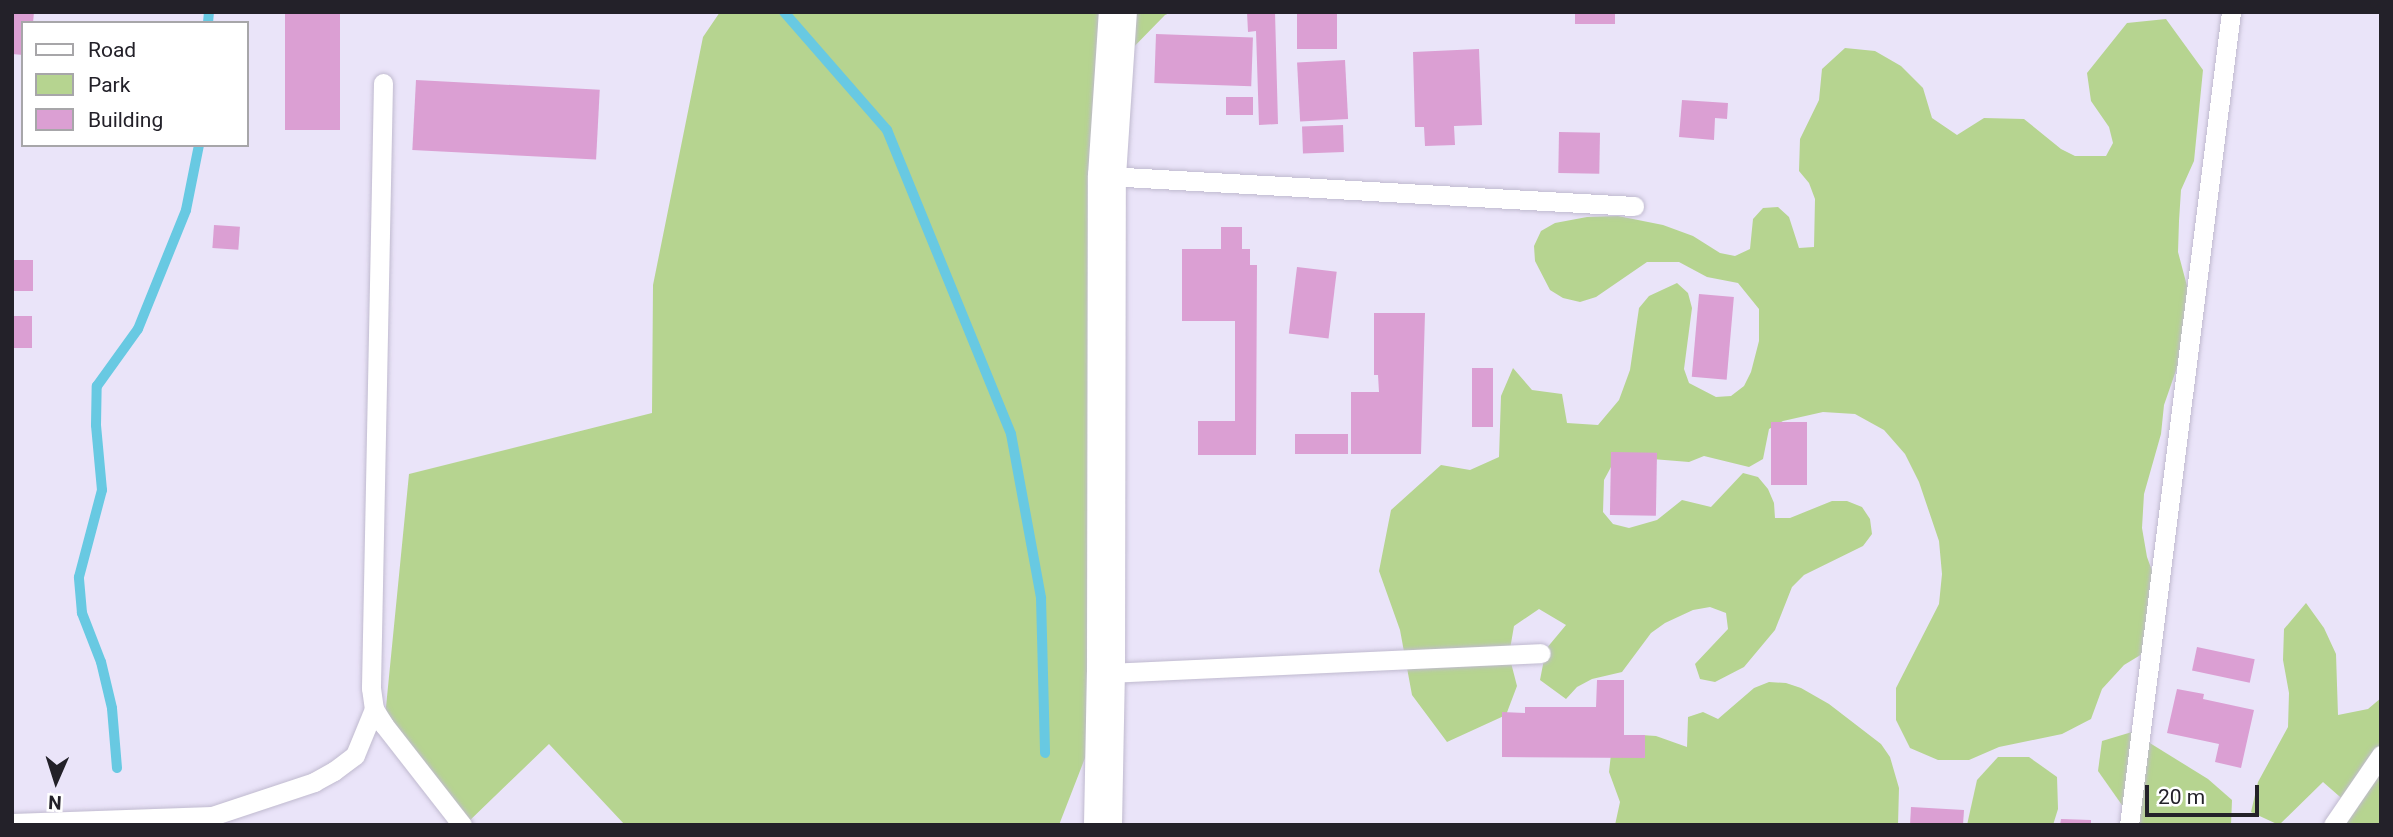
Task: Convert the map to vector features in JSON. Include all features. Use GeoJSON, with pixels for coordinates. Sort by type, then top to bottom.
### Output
{"type":"FeatureCollection","features":[{"type":"Feature","properties":{"kind":"street"},"geometry":{"type":"LineString","coordinates":[[1103,825],[1107,176],[1118,12]]}},
{"type":"Feature","properties":{"kind":"lane"},"geometry":{"type":"LineString","coordinates":[[2129,825],[2231,12]]}},
{"type":"Feature","properties":{"kind":"lane"},"geometry":{"type":"LineString","coordinates":[[383,83],[371,688],[374,709],[462,825]]}},
{"type":"Feature","properties":{"kind":"lane"},"geometry":{"type":"LineString","coordinates":[[1107,176],[1634,206]]}},
{"type":"Feature","properties":{"kind":"lane"},"geometry":{"type":"LineString","coordinates":[[1106,673],[1541,653]]}},
{"type":"Feature","properties":{"kind":"lane"},"geometry":{"type":"LineString","coordinates":[[12,823],[212,816],[314,782],[334,771],[355,755],[374,709]]}},
{"type":"Feature","properties":{"kind":"lane"},"geometry":{"type":"LineString","coordinates":[[2333,825],[2381,755]]}},
{"type":"Feature","properties":{"kind":"green space"},"geometry":{"type":"Polygon","coordinates":[[[720,12],[1172,12],[1165,15],[1122,59],[1118,673],[1059,825],[625,825],[549,744],[465,825],[385,717],[409,474],[652,413],[653,285],[703,37],[720,12]]]}},
{"type":"Feature","properties":{"kind":"green space"},"geometry":{"type":"Polygon","coordinates":[[[2166,19],[2203,70],[2194,161],[2181,190],[2179,221],[2178,252],[2195,316],[2164,405],[2161,434],[2144,494],[2142,528],[2147,557],[2158,587],[2152,648],[2124,665],[2102,689],[2091,719],[2062,734],[1999,747],[1969,760],[1938,760],[1910,748],[1896,720],[1896,688],[1939,604],[1942,574],[1939,541],[1919,482],[1905,454],[1884,430],[1855,414],[1823,412],[1783,421],[1769,429],[1763,459],[1749,467],[1704,456],[1689,462],[1640,458],[1611,467],[1604,480],[1603,512],[1613,524],[1629,528],[1657,520],[1682,500],[1711,507],[1743,473],[1758,477],[1768,489],[1774,503],[1775,518],[1790,518],[1832,501],[1847,501],[1862,507],[1870,519],[1872,534],[1863,546],[1804,575],[1792,587],[1775,630],[1744,667],[1715,682],[1700,679],[1695,664],[1728,629],[1726,613],[1710,607],[1693,610],[1651,633],[1622,672],[1592,679],[1577,687],[1566,699],[1540,680],[1546,649],[1566,625],[1539,609],[1514,626],[1509,655],[1517,686],[1506,715],[1447,742],[1412,695],[1400,630],[1379,571],[1391,510],[1441,465],[1470,470],[1499,457],[1501,396],[1513,368],[1532,390],[1562,394],[1567,423],[1598,425],[1619,400],[1630,370],[1639,308],[1649,296],[1677,283],[1688,293],[1692,308],[1684,369],[1689,383],[1716,397],[1731,396],[1744,386],[1751,372],[1759,341],[1759,309],[1738,283],[1707,277],[1679,262],[1647,262],[1596,297],[1580,302],[1563,298],[1550,290],[1535,261],[1534,246],[1541,231],[1555,223],[1587,217],[1618,216],[1663,225],[1693,236],[1720,253],[1735,256],[1750,249],[1753,219],[1763,208],[1778,207],[1789,217],[1799,248],[1814,247],[1815,199],[1809,183],[1799,171],[1800,139],[1819,100],[1822,69],[1845,48],[1875,51],[1901,66],[1923,88],[1932,118],[1957,135],[1984,118],[2024,119],[2061,149],[2075,156],[2106,156],[2113,143],[2109,127],[2091,101],[2087,73],[2127,23],[2166,19]]]}},
{"type":"Feature","properties":{"kind":"green space"},"geometry":{"type":"Polygon","coordinates":[[[2306,603],[2324,628],[2336,654],[2338,715],[2368,709],[2381,698],[2381,825],[2327,825],[2347,803],[2323,782],[2279,825],[2251,812],[2258,782],[2288,727],[2289,693],[2283,660],[2284,629],[2306,603]]]}},
{"type":"Feature","properties":{"kind":"green space"},"geometry":{"type":"Polygon","coordinates":[[[1769,682],[1786,683],[1801,688],[1829,704],[1881,744],[1890,757],[1899,788],[1898,825],[1615,825],[1620,802],[1609,772],[1612,745],[1625,735],[1641,735],[1656,736],[1687,747],[1688,717],[1703,712],[1718,719],[1754,688],[1769,682]]]}},
{"type":"Feature","properties":{"kind":"green space"},"geometry":{"type":"Polygon","coordinates":[[[2132,732],[2208,779],[2232,800],[2231,825],[2136,825],[2098,771],[2102,741],[2132,732]]]}},
{"type":"Feature","properties":{"kind":"green space"},"geometry":{"type":"Polygon","coordinates":[[[1998,757],[2029,757],[2057,777],[2058,809],[2053,825],[1967,825],[1977,780],[1998,757]]]}},
{"type":"Feature","properties":{"kind":"building"},"geometry":{"type":"Polygon","coordinates":[[[12,12],[34,12],[33,21],[21,21],[21,55],[12,54],[12,12]]]}},
{"type":"Feature","properties":{"kind":"building"},"geometry":{"type":"Polygon","coordinates":[[[285,12],[340,12],[340,130],[285,130],[285,12]]]}},
{"type":"Feature","properties":{"kind":"building"},"geometry":{"type":"Polygon","coordinates":[[[1247,12],[1275,12],[1278,124],[1259,125],[1256,31],[1248,32],[1247,12]]]}},
{"type":"Feature","properties":{"kind":"building"},"geometry":{"type":"Polygon","coordinates":[[[1297,12],[1337,12],[1337,49],[1297,49],[1297,12]]]}},
{"type":"Feature","properties":{"kind":"building"},"geometry":{"type":"Polygon","coordinates":[[[1575,12],[1615,12],[1615,24],[1575,24],[1575,12]]]}},
{"type":"Feature","properties":{"kind":"building"},"geometry":{"type":"Polygon","coordinates":[[[1156,34],[1253,37],[1251,86],[1154,83],[1156,34]]]}},
{"type":"Feature","properties":{"kind":"building"},"geometry":{"type":"Polygon","coordinates":[[[1479,49],[1482,125],[1454,126],[1455,145],[1425,146],[1424,127],[1415,127],[1413,52],[1479,49]]]}},
{"type":"Feature","properties":{"kind":"building"},"geometry":{"type":"Polygon","coordinates":[[[1345,60],[1348,119],[1300,121],[1297,63],[1345,60]]]}},
{"type":"Feature","properties":{"kind":"building"},"geometry":{"type":"Polygon","coordinates":[[[416,80],[600,90],[596,160],[412,150],[416,80]]]}},
{"type":"Feature","properties":{"kind":"building"},"geometry":{"type":"Polygon","coordinates":[[[1226,97],[1253,97],[1253,115],[1226,115],[1226,97]]]}},
{"type":"Feature","properties":{"kind":"building"},"geometry":{"type":"Polygon","coordinates":[[[1682,100],[1728,103],[1727,119],[1715,118],[1714,140],[1679,137],[1682,100]]]}},
{"type":"Feature","properties":{"kind":"building"},"geometry":{"type":"Polygon","coordinates":[[[1343,125],[1344,152],[1303,153],[1302,126],[1343,125]]]}},
{"type":"Feature","properties":{"kind":"building"},"geometry":{"type":"Polygon","coordinates":[[[1559,132],[1600,133],[1599,174],[1558,173],[1559,132]]]}},
{"type":"Feature","properties":{"kind":"building"},"geometry":{"type":"Polygon","coordinates":[[[214,225],[240,227],[238,250],[212,248],[214,225]]]}},
{"type":"Feature","properties":{"kind":"building"},"geometry":{"type":"Polygon","coordinates":[[[1221,227],[1242,227],[1242,249],[1250,249],[1250,265],[1257,265],[1256,455],[1198,455],[1198,421],[1235,421],[1235,321],[1182,321],[1182,249],[1221,249],[1221,227]]]}},
{"type":"Feature","properties":{"kind":"building"},"geometry":{"type":"Polygon","coordinates":[[[12,260],[33,260],[33,291],[12,291],[12,260]]]}},
{"type":"Feature","properties":{"kind":"building"},"geometry":{"type":"Polygon","coordinates":[[[1297,267],[1337,272],[1329,338],[1289,334],[1297,267]]]}},
{"type":"Feature","properties":{"kind":"building"},"geometry":{"type":"Polygon","coordinates":[[[1699,294],[1734,297],[1727,380],[1692,377],[1699,294]]]}},
{"type":"Feature","properties":{"kind":"building"},"geometry":{"type":"Polygon","coordinates":[[[1374,313],[1425,313],[1421,454],[1351,454],[1351,392],[1379,392],[1378,375],[1374,375],[1374,313]]]}},
{"type":"Feature","properties":{"kind":"building"},"geometry":{"type":"Polygon","coordinates":[[[12,316],[32,316],[32,348],[12,348],[12,316]]]}},
{"type":"Feature","properties":{"kind":"building"},"geometry":{"type":"Polygon","coordinates":[[[1472,368],[1493,368],[1493,427],[1472,427],[1472,368]]]}},
{"type":"Feature","properties":{"kind":"building"},"geometry":{"type":"Polygon","coordinates":[[[1771,422],[1807,422],[1807,485],[1771,485],[1771,422]]]}},
{"type":"Feature","properties":{"kind":"building"},"geometry":{"type":"Polygon","coordinates":[[[1295,434],[1348,434],[1348,454],[1295,454],[1295,434]]]}},
{"type":"Feature","properties":{"kind":"building"},"geometry":{"type":"Polygon","coordinates":[[[1611,452],[1657,453],[1656,516],[1610,515],[1611,452]]]}},
{"type":"Feature","properties":{"kind":"building"},"geometry":{"type":"Polygon","coordinates":[[[2197,647],[2255,659],[2250,683],[2192,670],[2197,647]]]}},
{"type":"Feature","properties":{"kind":"building"},"geometry":{"type":"Polygon","coordinates":[[[1597,680],[1624,680],[1624,735],[1645,735],[1645,758],[1502,757],[1502,712],[1525,713],[1525,707],[1596,707],[1597,680]]]}},
{"type":"Feature","properties":{"kind":"building"},"geometry":{"type":"Polygon","coordinates":[[[2177,689],[2204,694],[2203,699],[2254,710],[2241,768],[2215,762],[2219,744],[2167,733],[2177,689]]]}},
{"type":"Feature","properties":{"kind":"building"},"geometry":{"type":"Polygon","coordinates":[[[1911,807],[1964,810],[1963,825],[1910,825],[1911,807]]]}},
{"type":"Feature","properties":{"kind":"building"},"geometry":{"type":"Polygon","coordinates":[[[2061,819],[2091,820],[2091,825],[2060,825],[2061,819]]]}},
{"type":"Feature","properties":{"kind":"waterway"},"geometry":{"type":"LineString","coordinates":[[208,21],[209,12]]}},
{"type":"Feature","properties":{"kind":"waterway"},"geometry":{"type":"LineString","coordinates":[[784,12],[887,130],[1011,434],[1041,598],[1045,753]]}},
{"type":"Feature","properties":{"kind":"waterway"},"geometry":{"type":"LineString","coordinates":[[117,768],[112,708],[101,662],[82,613],[79,577],[102,490],[96,425],[97,386],[138,329],[186,210],[199,147]]}}]}
